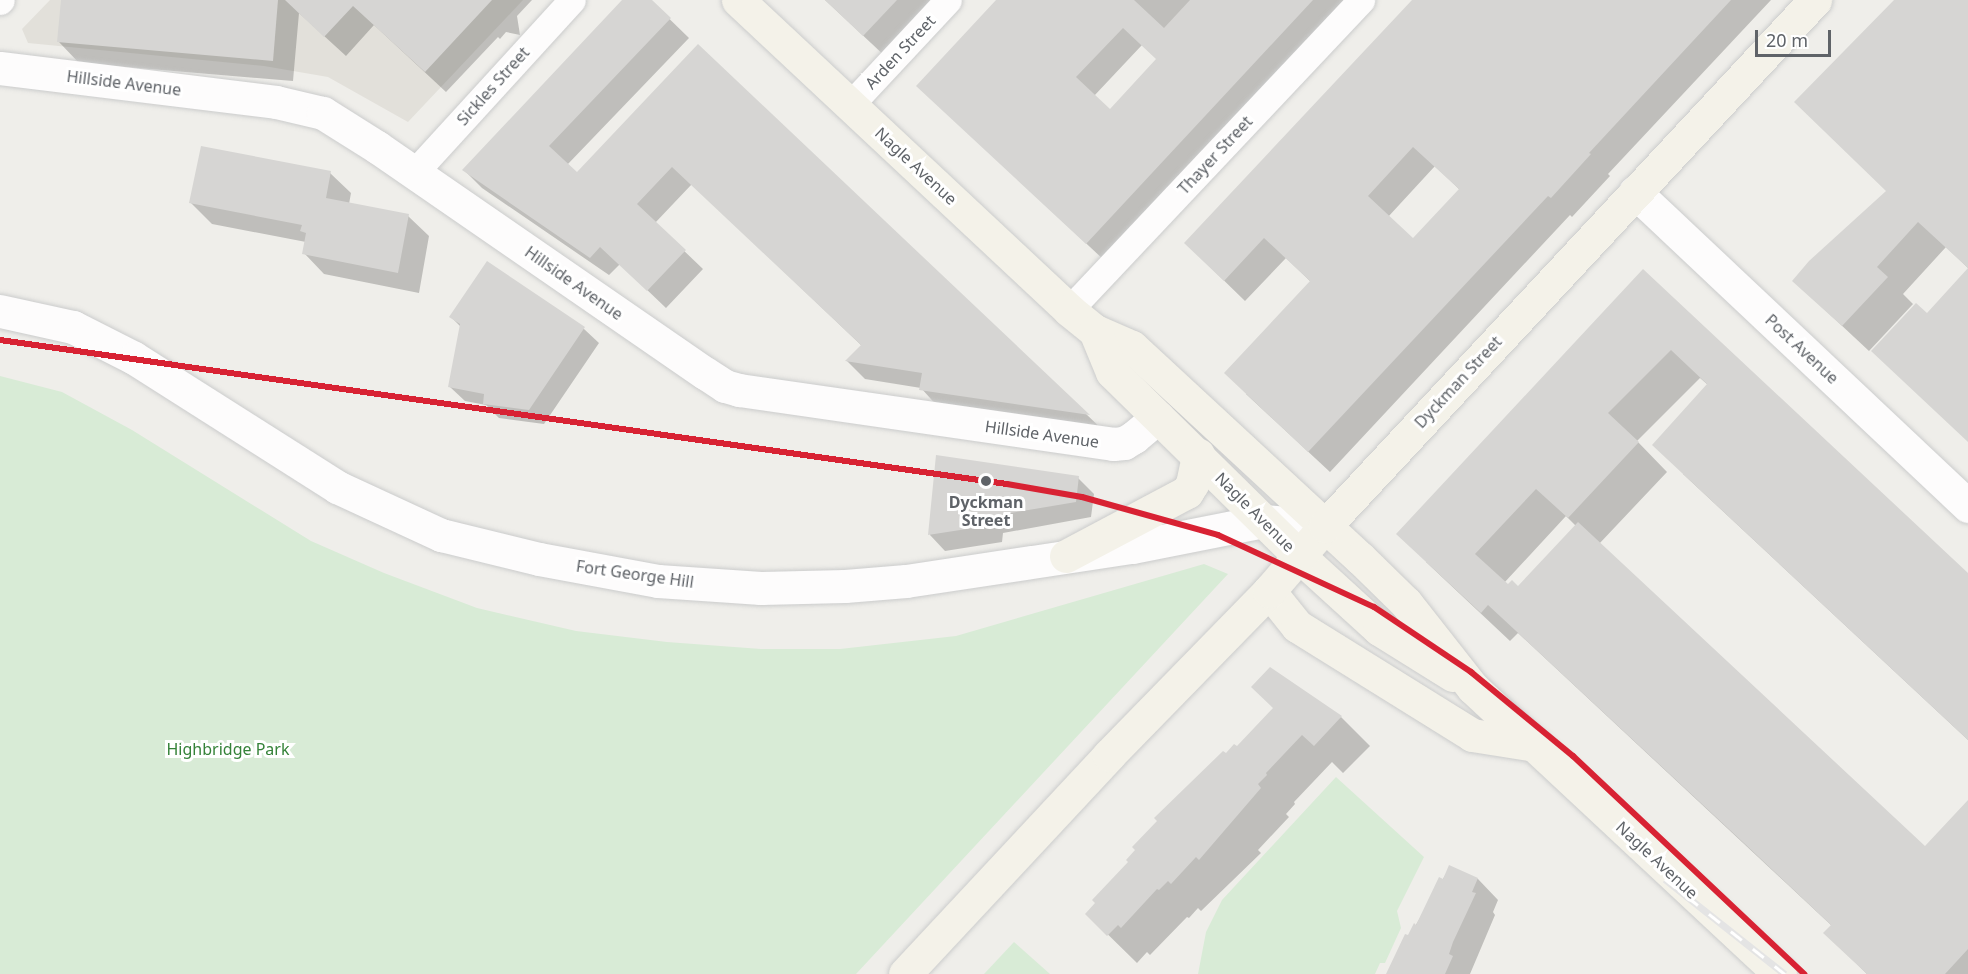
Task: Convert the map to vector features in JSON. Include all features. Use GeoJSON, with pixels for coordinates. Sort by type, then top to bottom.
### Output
{"type":"FeatureCollection","features":[{"type":"Feature","properties":{"kind":"main road","name":"Nagle Avenue"},"geometry":{"type":"LineString","coordinates":[[738,0],[1069,310],[1095,331],[1132,346],[1406,603],[1473,687],[1780,974]]}},
{"type":"Feature","properties":{"kind":"main road","name":"Dyckman Street"},"geometry":{"type":"LineString","coordinates":[[905,974],[1109,755],[1269,591],[1324,526],[1815,0]]}},
{"type":"Feature","properties":{"kind":"main road","name":"Nagle Avenue"},"geometry":{"type":"LineString","coordinates":[[1095,331],[1112,372],[1298,555],[1379,629],[1473,687]]}},
{"type":"Feature","properties":{"kind":"main road"},"geometry":{"type":"LineString","coordinates":[[1066,556],[1187,492],[1192,484],[1198,455]]}},
{"type":"Feature","properties":{"kind":"main road"},"geometry":{"type":"LineString","coordinates":[[1269,591],[1297,626],[1472,735],[1535,745]]}},
{"type":"Feature","properties":{"kind":"street","name":"Sickles Street"},"geometry":{"type":"LineString","coordinates":[[414,173],[572,0]]}},
{"type":"Feature","properties":{"kind":"street","name":"Arden Street"},"geometry":{"type":"LineString","coordinates":[[851,104],[948,0]]}},
{"type":"Feature","properties":{"kind":"street","name":"Thayer Street"},"geometry":{"type":"LineString","coordinates":[[1069,310],[1361,0]]}},
{"type":"Feature","properties":{"kind":"street","name":"Hillside Avenue"},"geometry":{"type":"LineString","coordinates":[[0,68],[276,102],[323,113],[725,386],[760,394],[1113,444],[1124,443],[1158,417]]}},
{"type":"Feature","properties":{"kind":"street","name":"Post Avenue"},"geometry":{"type":"LineString","coordinates":[[1635,192],[1968,506]]}},
{"type":"Feature","properties":{"kind":"street","name":"Fort George Hill"},"geometry":{"type":"LineString","coordinates":[[0,311],[73,327],[114,348],[337,487],[441,535],[539,560],[658,581],[760,588],[845,586],[906,581],[1132,547],[1263,520],[1324,526]]}},
{"type":"Feature","properties":{"kind":"shaded area"},"geometry":{"type":"Polygon","coordinates":[[[50,0],[523,0],[408,122],[328,77],[264,66],[28,43],[22,29],[50,0]]]}},
{"type":"Feature","properties":{"kind":"green space","name":"Highbridge Park"},"geometry":{"type":"Polygon","coordinates":[[[0,376],[62,392],[132,430],[311,541],[384,573],[477,608],[576,631],[667,642],[761,649],[840,649],[956,636],[1204,564],[1228,574],[856,974],[0,974],[0,376]]]}},
{"type":"Feature","properties":{"kind":"green space"},"geometry":{"type":"Polygon","coordinates":[[[1336,777],[1424,857],[1397,911],[1401,928],[1385,963],[1380,963],[1375,974],[1198,974],[1206,932],[1222,900],[1336,777]]]}},
{"type":"Feature","properties":{"kind":"green space"},"geometry":{"type":"Polygon","coordinates":[[[1014,942],[1050,974],[984,974],[1014,942]]]}},
{"type":"Feature","properties":{"kind":"building"},"geometry":{"type":"Polygon","coordinates":[[[61,0],[278,0],[273,61],[57,42],[61,0]]]}},
{"type":"Feature","properties":{"kind":"building"},"geometry":{"type":"Polygon","coordinates":[[[285,0],[492,0],[425,72],[353,6],[324,37],[285,0]]]}},
{"type":"Feature","properties":{"kind":"building"},"geometry":{"type":"Polygon","coordinates":[[[622,0],[652,0],[671,18],[549,146],[577,172],[698,44],[1090,415],[919,390],[922,373],[845,361],[861,345],[672,167],[637,204],[686,250],[647,291],[600,247],[590,258],[462,170],[622,0]]]}},
{"type":"Feature","properties":{"kind":"building"},"geometry":{"type":"Polygon","coordinates":[[[825,0],[897,0],[863,36],[825,0]]]}},
{"type":"Feature","properties":{"kind":"building"},"geometry":{"type":"Polygon","coordinates":[[[996,0],[1134,0],[1164,28],[1190,0],[1313,0],[1086,244],[916,86],[996,0]],[[1123,28],[1076,77],[1110,109],[1156,59],[1123,28]]]}},
{"type":"Feature","properties":{"kind":"building"},"geometry":{"type":"Polygon","coordinates":[[[1412,0],[1731,0],[1589,153],[1591,154],[1551,198],[1548,196],[1308,452],[1224,373],[1310,281],[1264,238],[1224,281],[1184,243],[1412,0]],[[1413,147],[1368,196],[1413,238],[1459,189],[1413,147]]]}},
{"type":"Feature","properties":{"kind":"building"},"geometry":{"type":"Polygon","coordinates":[[[1894,0],[1968,0],[1968,268],[1918,222],[1877,267],[1888,277],[1842,326],[1792,281],[1809,261],[1886,191],[1794,102],[1894,0]]]}},
{"type":"Feature","properties":{"kind":"building"},"geometry":{"type":"Polygon","coordinates":[[[201,146],[331,171],[326,198],[409,214],[398,273],[302,254],[306,233],[300,231],[302,225],[189,203],[201,146]]]}},
{"type":"Feature","properties":{"kind":"building"},"geometry":{"type":"Polygon","coordinates":[[[487,261],[585,327],[529,410],[483,404],[484,394],[448,387],[460,324],[449,317],[487,261]]]}},
{"type":"Feature","properties":{"kind":"building"},"geometry":{"type":"Polygon","coordinates":[[[1968,268],[1968,442],[1871,351],[1916,303],[1927,313],[1968,268]]]}},
{"type":"Feature","properties":{"kind":"building"},"geometry":{"type":"Polygon","coordinates":[[[1643,269],[1968,573],[1968,740],[1652,445],[1707,384],[1671,350],[1608,413],[1639,442],[1568,518],[1536,489],[1475,554],[1508,584],[1512,580],[1518,586],[1578,522],[1925,846],[1968,800],[1968,949],[1945,974],[1867,974],[1823,933],[1831,925],[1746,845],[1488,605],[1481,613],[1396,534],[1643,269]]]}},
{"type":"Feature","properties":{"kind":"building"},"geometry":{"type":"Polygon","coordinates":[[[936,455],[1079,476],[1076,502],[987,517],[986,526],[928,535],[936,455]]]}},
{"type":"Feature","properties":{"kind":"building"},"geometry":{"type":"Polygon","coordinates":[[[1270,667],[1342,716],[1314,746],[1302,735],[1266,773],[1267,775],[1258,784],[1261,788],[1199,860],[1196,857],[1171,884],[1168,881],[1159,890],[1157,889],[1121,928],[1118,925],[1107,936],[1085,914],[1095,903],[1092,900],[1128,862],[1126,860],[1135,850],[1132,847],[1157,821],[1154,818],[1223,751],[1226,753],[1234,744],[1237,746],[1273,708],[1251,687],[1270,667]]]}},
{"type":"Feature","properties":{"kind":"building"},"geometry":{"type":"Polygon","coordinates":[[[1449,865],[1478,878],[1472,892],[1476,893],[1453,942],[1449,954],[1453,956],[1445,974],[1386,974],[1405,934],[1408,935],[1414,923],[1416,925],[1439,877],[1443,879],[1449,865]]]}},
{"type":"Feature","properties":{"kind":"railway"},"geometry":{"type":"LineString","coordinates":[[1665,879],[1785,974]]}},
{"type":"Feature","properties":{"kind":"transit line"},"geometry":{"type":"LineString","coordinates":[[0,340],[1007,484],[1082,497],[1218,535],[1374,607],[1471,672],[1573,756],[1804,974]]}},
{"type":"Feature","properties":{"kind":"place","name":"Dyckman Street"},"geometry":{"type":"Point","coordinates":[986,481]}}]}
